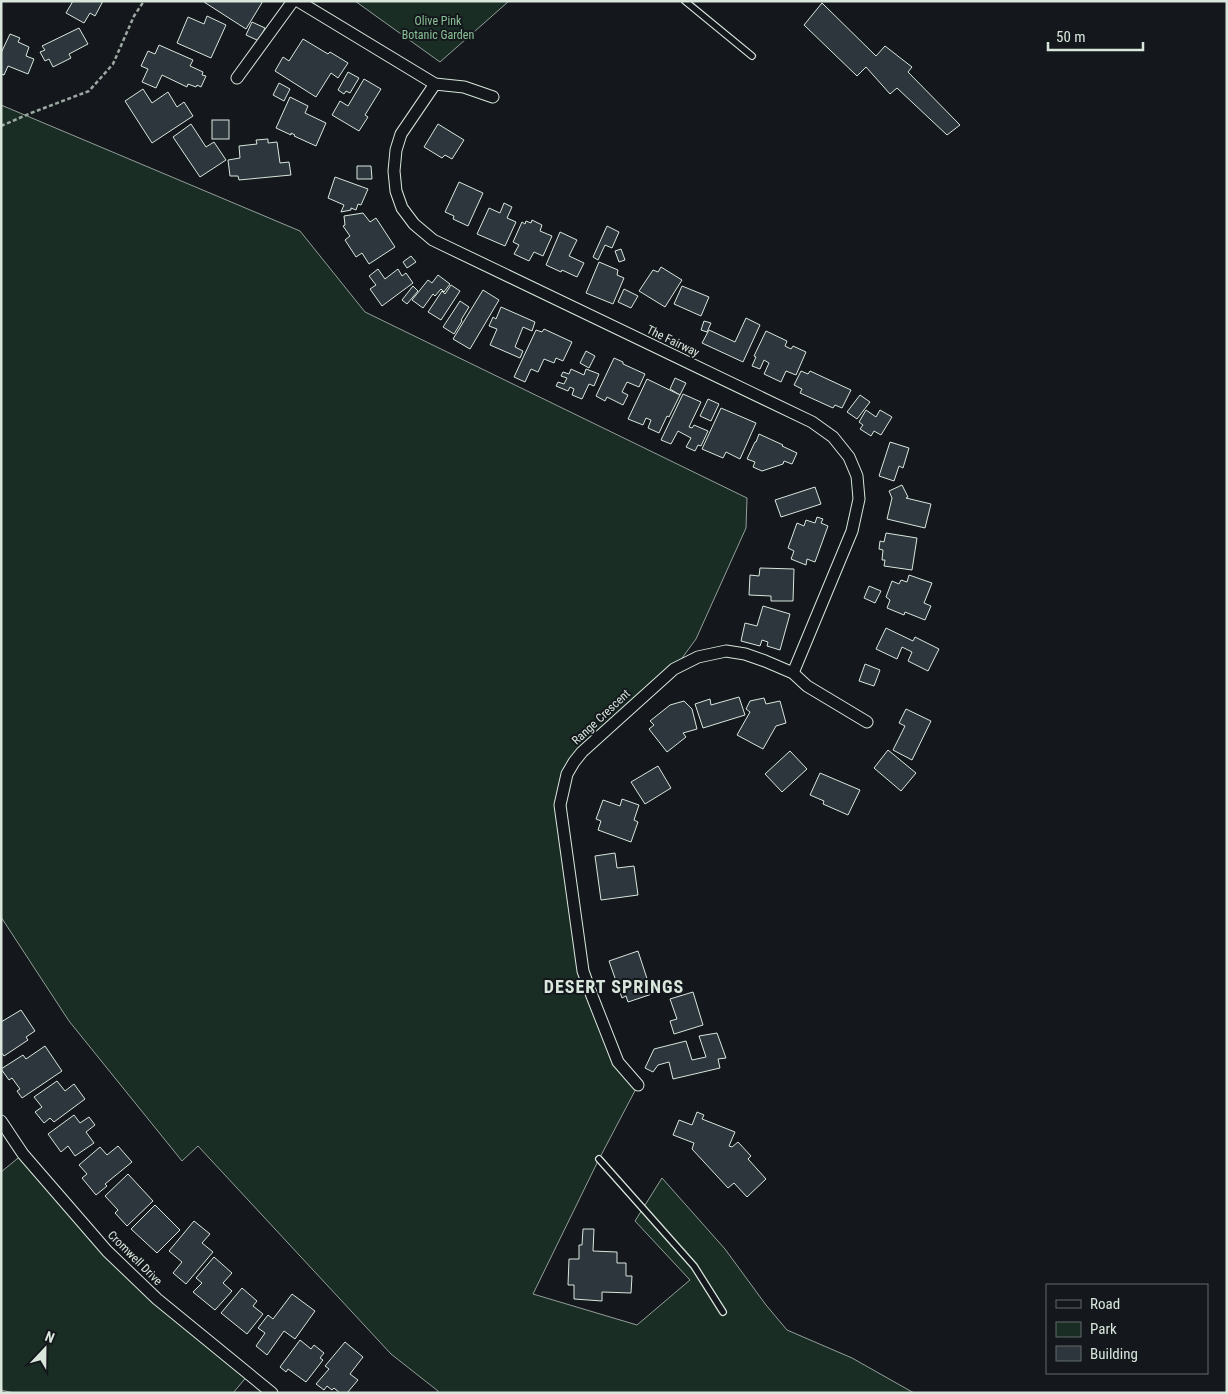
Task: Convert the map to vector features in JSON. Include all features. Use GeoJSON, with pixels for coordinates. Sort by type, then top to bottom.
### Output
{"type":"FeatureCollection","features":[{"type":"Feature","properties":{"kind":"street"},"geometry":{"type":"LineString","coordinates":[[237,78],[293,1]]}},
{"type":"Feature","properties":{"kind":"street"},"geometry":{"type":"LineString","coordinates":[[298,1],[435,84],[464,87],[493,97]]}},
{"type":"Feature","properties":{"kind":"street","name":"The Fairway"},"geometry":{"type":"LineString","coordinates":[[435,84],[401,134],[396,150],[394,171],[396,191],[402,208],[414,224],[433,240],[812,422],[833,437],[849,457],[857,476],[859,499],[852,530],[793,673]]}},
{"type":"Feature","properties":{"kind":"street","name":"Range Crescent"},"geometry":{"type":"LineString","coordinates":[[638,1085],[618,1062],[583,971],[560,805],[567,774],[574,762],[582,752],[674,669],[698,657],[726,651],[745,654],[793,673],[807,686],[867,722]]}},
{"type":"Feature","properties":{"kind":"street","name":"Cromwell Drive"},"geometry":{"type":"LineString","coordinates":[[1,1122],[23,1154],[108,1252],[157,1299],[272,1393]]}},
{"type":"Feature","properties":{"kind":"lane"},"geometry":{"type":"LineString","coordinates":[[685,1],[752,56]]}},
{"type":"Feature","properties":{"kind":"lane"},"geometry":{"type":"LineString","coordinates":[[599,1159],[694,1266],[723,1312]]}},
{"type":"Feature","properties":{"kind":"path"},"geometry":{"type":"LineString","coordinates":[[1,126],[89,91],[113,64],[134,16],[144,1]]}},
{"type":"Feature","properties":{"kind":"green space","name":"Olive Pink Botanic Garden"},"geometry":{"type":"Polygon","coordinates":[[[355,1],[509,1],[440,62],[355,1]]]}},
{"type":"Feature","properties":{"kind":"green space"},"geometry":{"type":"Polygon","coordinates":[[[1,105],[300,231],[365,312],[747,498],[746,528],[696,639],[674,669],[582,752],[561,795],[583,971],[618,1062],[638,1085],[598,1161],[533,1294],[637,1325],[690,1280],[635,1221],[662,1178],[725,1249],[787,1330],[852,1358],[914,1393],[438,1393],[438,1391],[391,1354],[198,1146],[182,1161],[69,1021],[1,917],[1,105]]]}},
{"type":"Feature","properties":{"kind":"green space"},"geometry":{"type":"Polygon","coordinates":[[[23,1154],[107,1252],[249,1374],[233,1393],[14,1393],[1,1390],[1,1172],[23,1154]]]}},
{"type":"Feature","properties":{"kind":"building"},"geometry":{"type":"Polygon","coordinates":[[[73,1],[103,1],[95,16],[90,13],[84,23],[66,13],[73,1]]]}},
{"type":"Feature","properties":{"kind":"building"},"geometry":{"type":"Polygon","coordinates":[[[205,1],[263,1],[246,29],[205,1]]]}},
{"type":"Feature","properties":{"kind":"building"},"geometry":{"type":"Polygon","coordinates":[[[822,3],[876,56],[885,46],[912,67],[908,72],[960,125],[947,135],[897,88],[890,94],[866,67],[857,76],[804,25],[822,3]]]}},
{"type":"Feature","properties":{"kind":"building"},"geometry":{"type":"Polygon","coordinates":[[[207,16],[226,25],[211,58],[177,43],[188,17],[204,24],[207,16]]]}},
{"type":"Feature","properties":{"kind":"building"},"geometry":{"type":"Polygon","coordinates":[[[252,22],[265,28],[259,41],[246,35],[252,22]]]}},
{"type":"Feature","properties":{"kind":"building"},"geometry":{"type":"Polygon","coordinates":[[[79,28],[88,44],[69,54],[71,58],[53,67],[49,59],[45,61],[40,52],[45,50],[42,46],[79,28]]]}},
{"type":"Feature","properties":{"kind":"building"},"geometry":{"type":"Polygon","coordinates":[[[10,34],[20,38],[18,42],[29,47],[26,56],[34,59],[28,74],[8,66],[4,75],[1,74],[1,53],[10,34]]]}},
{"type":"Feature","properties":{"kind":"building"},"geometry":{"type":"Polygon","coordinates":[[[303,39],[348,63],[338,78],[331,73],[316,97],[275,71],[283,57],[289,61],[303,39]]]}},
{"type":"Feature","properties":{"kind":"building"},"geometry":{"type":"Polygon","coordinates":[[[159,45],[193,60],[190,66],[203,72],[202,75],[206,76],[201,87],[188,84],[187,87],[162,75],[156,88],[142,82],[148,69],[141,66],[148,51],[155,54],[159,45]]]}},
{"type":"Feature","properties":{"kind":"building"},"geometry":{"type":"Polygon","coordinates":[[[348,72],[359,78],[350,93],[346,91],[344,94],[338,90],[348,72]]]}},
{"type":"Feature","properties":{"kind":"building"},"geometry":{"type":"Polygon","coordinates":[[[364,79],[381,89],[365,115],[368,117],[359,131],[332,115],[340,101],[348,106],[364,79]]]}},
{"type":"Feature","properties":{"kind":"building"},"geometry":{"type":"Polygon","coordinates":[[[279,83],[290,89],[284,101],[273,95],[279,83]]]}},
{"type":"Feature","properties":{"kind":"building"},"geometry":{"type":"Polygon","coordinates":[[[143,89],[152,103],[168,92],[177,107],[184,102],[193,116],[152,143],[125,101],[143,89]]]}},
{"type":"Feature","properties":{"kind":"building"},"geometry":{"type":"Polygon","coordinates":[[[290,97],[308,106],[305,113],[326,123],[316,146],[291,133],[291,135],[276,128],[290,97]]]}},
{"type":"Feature","properties":{"kind":"building"},"geometry":{"type":"Polygon","coordinates":[[[212,120],[229,120],[229,139],[212,139],[212,120]]]}},
{"type":"Feature","properties":{"kind":"building"},"geometry":{"type":"Polygon","coordinates":[[[191,124],[206,147],[214,142],[226,160],[200,177],[173,137],[191,124]]]}},
{"type":"Feature","properties":{"kind":"building"},"geometry":{"type":"Polygon","coordinates":[[[438,124],[464,140],[452,159],[445,155],[442,158],[424,147],[438,124]]]}},
{"type":"Feature","properties":{"kind":"building"},"geometry":{"type":"Polygon","coordinates":[[[268,139],[268,143],[277,142],[280,163],[289,162],[291,175],[239,180],[238,176],[230,176],[228,160],[240,158],[239,146],[257,144],[256,140],[268,139]]]}},
{"type":"Feature","properties":{"kind":"building"},"geometry":{"type":"Polygon","coordinates":[[[357,166],[371,166],[372,179],[357,179],[357,166]]]}},
{"type":"Feature","properties":{"kind":"building"},"geometry":{"type":"Polygon","coordinates":[[[335,177],[368,189],[361,205],[358,204],[356,210],[351,208],[351,210],[341,212],[344,205],[328,198],[335,177]]]}},
{"type":"Feature","properties":{"kind":"building"},"geometry":{"type":"Polygon","coordinates":[[[459,182],[483,193],[468,226],[453,219],[454,216],[445,212],[459,182]]]}},
{"type":"Feature","properties":{"kind":"building"},"geometry":{"type":"Polygon","coordinates":[[[504,203],[512,207],[507,218],[516,222],[505,246],[477,234],[489,208],[500,213],[504,203]]]}},
{"type":"Feature","properties":{"kind":"building"},"geometry":{"type":"Polygon","coordinates":[[[363,213],[370,222],[376,218],[395,247],[369,264],[362,253],[356,257],[345,240],[350,236],[343,226],[345,225],[344,216],[363,213]]]}},
{"type":"Feature","properties":{"kind":"building"},"geometry":{"type":"Polygon","coordinates":[[[532,220],[542,225],[540,231],[552,236],[543,256],[534,252],[529,261],[514,254],[519,245],[513,242],[522,222],[525,224],[526,221],[531,223],[532,220]]]}},
{"type":"Feature","properties":{"kind":"building"},"geometry":{"type":"Polygon","coordinates":[[[607,226],[619,232],[612,248],[605,245],[598,260],[593,257],[607,226]]]}},
{"type":"Feature","properties":{"kind":"building"},"geometry":{"type":"Polygon","coordinates":[[[560,232],[577,240],[569,256],[584,263],[577,277],[546,265],[560,232]]]}},
{"type":"Feature","properties":{"kind":"building"},"geometry":{"type":"Polygon","coordinates":[[[621,249],[625,260],[619,262],[615,251],[621,249]]]}},
{"type":"Feature","properties":{"kind":"building"},"geometry":{"type":"Polygon","coordinates":[[[411,256],[416,262],[407,268],[403,262],[411,256]]]}},
{"type":"Feature","properties":{"kind":"building"},"geometry":{"type":"Polygon","coordinates":[[[599,262],[618,270],[617,275],[624,278],[613,304],[586,293],[599,262]]]}},
{"type":"Feature","properties":{"kind":"building"},"geometry":{"type":"Polygon","coordinates":[[[661,267],[682,280],[665,307],[639,291],[653,270],[658,272],[661,267]]]}},
{"type":"Feature","properties":{"kind":"building"},"geometry":{"type":"Polygon","coordinates":[[[378,269],[385,279],[398,269],[402,276],[406,273],[413,283],[382,306],[370,289],[376,285],[369,276],[378,269]]]}},
{"type":"Feature","properties":{"kind":"building"},"geometry":{"type":"Polygon","coordinates":[[[438,275],[450,284],[444,292],[441,289],[435,296],[433,294],[423,308],[412,300],[428,280],[432,283],[438,275]]]}},
{"type":"Feature","properties":{"kind":"building"},"geometry":{"type":"Polygon","coordinates":[[[451,285],[460,291],[441,320],[428,312],[442,291],[445,294],[451,285]]]}},
{"type":"Feature","properties":{"kind":"building"},"geometry":{"type":"Polygon","coordinates":[[[413,286],[418,291],[407,304],[402,300],[413,286]]]}},
{"type":"Feature","properties":{"kind":"building"},"geometry":{"type":"Polygon","coordinates":[[[682,286],[709,297],[701,316],[674,304],[682,286]]]}},
{"type":"Feature","properties":{"kind":"building"},"geometry":{"type":"Polygon","coordinates":[[[624,289],[638,296],[631,308],[618,302],[624,289]]]}},
{"type":"Feature","properties":{"kind":"building"},"geometry":{"type":"Polygon","coordinates":[[[483,290],[499,300],[470,349],[453,339],[483,290]]]}},
{"type":"Feature","properties":{"kind":"building"},"geometry":{"type":"Polygon","coordinates":[[[460,301],[469,307],[454,334],[443,327],[460,301]]]}},
{"type":"Feature","properties":{"kind":"building"},"geometry":{"type":"Polygon","coordinates":[[[501,307],[535,322],[532,331],[523,327],[515,347],[523,351],[520,358],[490,345],[497,329],[489,326],[493,317],[496,319],[501,307]]]}},
{"type":"Feature","properties":{"kind":"building"},"geometry":{"type":"Polygon","coordinates":[[[746,318],[760,325],[743,362],[702,343],[709,330],[735,342],[746,318]]]}},
{"type":"Feature","properties":{"kind":"building"},"geometry":{"type":"Polygon","coordinates":[[[704,321],[711,323],[707,332],[701,330],[704,321]]]}},
{"type":"Feature","properties":{"kind":"building"},"geometry":{"type":"Polygon","coordinates":[[[544,329],[572,342],[563,361],[556,358],[554,363],[544,359],[538,372],[531,369],[525,382],[514,377],[536,330],[542,332],[544,329]]]}},
{"type":"Feature","properties":{"kind":"building"},"geometry":{"type":"Polygon","coordinates":[[[766,331],[787,341],[785,346],[791,349],[793,346],[806,352],[796,375],[786,371],[781,382],[764,374],[769,363],[764,360],[760,369],[752,366],[756,357],[754,356],[766,331]]]}},
{"type":"Feature","properties":{"kind":"building"},"geometry":{"type":"Polygon","coordinates":[[[586,351],[595,356],[589,368],[580,363],[586,351]]]}},
{"type":"Feature","properties":{"kind":"building"},"geometry":{"type":"Polygon","coordinates":[[[614,358],[645,374],[639,387],[627,382],[622,392],[628,395],[623,405],[607,397],[605,401],[596,396],[614,358]]]}},
{"type":"Feature","properties":{"kind":"building"},"geometry":{"type":"Polygon","coordinates":[[[571,369],[584,375],[586,369],[599,374],[594,386],[589,384],[582,399],[572,395],[574,389],[570,387],[568,391],[556,386],[558,382],[564,384],[567,378],[561,376],[563,372],[569,374],[571,369]]]}},
{"type":"Feature","properties":{"kind":"building"},"geometry":{"type":"Polygon","coordinates":[[[801,371],[808,374],[810,371],[851,390],[842,408],[835,405],[833,408],[800,393],[802,389],[794,385],[801,371]]]}},
{"type":"Feature","properties":{"kind":"building"},"geometry":{"type":"Polygon","coordinates":[[[675,378],[686,383],[680,395],[670,389],[675,378]]]}},
{"type":"Feature","properties":{"kind":"building"},"geometry":{"type":"Polygon","coordinates":[[[647,379],[680,395],[659,433],[648,428],[651,420],[646,418],[643,425],[628,419],[647,379]]]}},
{"type":"Feature","properties":{"kind":"building"},"geometry":{"type":"Polygon","coordinates":[[[683,394],[701,402],[689,427],[692,428],[694,425],[708,431],[701,446],[698,445],[695,451],[686,447],[691,438],[678,431],[671,444],[661,440],[683,394]]]}},
{"type":"Feature","properties":{"kind":"building"},"geometry":{"type":"Polygon","coordinates":[[[860,395],[870,402],[857,419],[847,412],[860,395]]]}},
{"type":"Feature","properties":{"kind":"building"},"geometry":{"type":"Polygon","coordinates":[[[708,399],[719,404],[711,421],[700,416],[708,399]]]}},
{"type":"Feature","properties":{"kind":"building"},"geometry":{"type":"Polygon","coordinates":[[[721,408],[756,423],[740,459],[726,452],[723,458],[702,449],[721,408]]]}},
{"type":"Feature","properties":{"kind":"building"},"geometry":{"type":"Polygon","coordinates":[[[866,410],[876,417],[880,410],[892,417],[881,435],[874,431],[871,436],[860,429],[863,425],[859,422],[866,410]]]}},
{"type":"Feature","properties":{"kind":"building"},"geometry":{"type":"Polygon","coordinates":[[[759,434],[797,453],[792,464],[784,461],[783,464],[762,471],[753,467],[755,462],[747,459],[759,434]]]}},
{"type":"Feature","properties":{"kind":"building"},"geometry":{"type":"Polygon","coordinates":[[[890,442],[909,448],[903,468],[899,466],[894,481],[879,476],[890,442]]]}},
{"type":"Feature","properties":{"kind":"building"},"geometry":{"type":"Polygon","coordinates":[[[902,485],[908,497],[906,498],[931,504],[925,528],[887,519],[892,498],[889,491],[902,485]]]}},
{"type":"Feature","properties":{"kind":"building"},"geometry":{"type":"Polygon","coordinates":[[[815,487],[821,504],[781,517],[775,500],[815,487]]]}},
{"type":"Feature","properties":{"kind":"building"},"geometry":{"type":"Polygon","coordinates":[[[817,517],[823,519],[821,523],[828,526],[815,562],[807,559],[806,565],[791,559],[794,551],[788,548],[797,523],[804,526],[806,520],[815,523],[817,517]]]}},
{"type":"Feature","properties":{"kind":"building"},"geometry":{"type":"Polygon","coordinates":[[[886,533],[917,538],[912,570],[884,566],[885,560],[882,560],[883,550],[879,549],[880,541],[884,542],[886,533]]]}},
{"type":"Feature","properties":{"kind":"building"},"geometry":{"type":"Polygon","coordinates":[[[760,568],[794,569],[793,601],[771,601],[771,596],[749,595],[750,575],[759,576],[760,568]]]}},
{"type":"Feature","properties":{"kind":"building"},"geometry":{"type":"Polygon","coordinates":[[[909,575],[932,583],[924,603],[931,606],[925,620],[905,612],[904,615],[887,608],[890,600],[886,597],[892,581],[899,584],[901,580],[907,582],[909,575]]]}},
{"type":"Feature","properties":{"kind":"building"},"geometry":{"type":"Polygon","coordinates":[[[869,586],[881,591],[875,603],[864,598],[869,586]]]}},
{"type":"Feature","properties":{"kind":"building"},"geometry":{"type":"Polygon","coordinates":[[[763,606],[790,614],[780,650],[767,646],[768,642],[762,640],[760,646],[741,641],[745,623],[757,626],[763,606]]]}},
{"type":"Feature","properties":{"kind":"building"},"geometry":{"type":"Polygon","coordinates":[[[886,628],[913,641],[915,637],[939,649],[928,671],[908,661],[912,652],[902,647],[897,659],[876,649],[886,628]]]}},
{"type":"Feature","properties":{"kind":"building"},"geometry":{"type":"Polygon","coordinates":[[[865,664],[880,670],[874,686],[859,681],[865,664]]]}},
{"type":"Feature","properties":{"kind":"building"},"geometry":{"type":"Polygon","coordinates":[[[739,697],[745,715],[703,728],[695,704],[710,699],[711,705],[739,697]]]}},
{"type":"Feature","properties":{"kind":"building"},"geometry":{"type":"Polygon","coordinates":[[[764,698],[766,704],[780,701],[786,723],[776,726],[763,749],[737,735],[750,712],[746,709],[750,701],[764,698]]]}},
{"type":"Feature","properties":{"kind":"building"},"geometry":{"type":"Polygon","coordinates":[[[684,701],[692,709],[697,729],[683,733],[686,737],[667,752],[649,729],[654,725],[650,721],[670,705],[684,701]]]}},
{"type":"Feature","properties":{"kind":"building"},"geometry":{"type":"Polygon","coordinates":[[[906,709],[931,721],[912,760],[893,750],[905,726],[899,723],[906,709]]]}},
{"type":"Feature","properties":{"kind":"building"},"geometry":{"type":"Polygon","coordinates":[[[888,750],[916,773],[901,791],[874,768],[888,750]]]}},
{"type":"Feature","properties":{"kind":"building"},"geometry":{"type":"Polygon","coordinates":[[[790,751],[807,769],[782,792],[765,774],[790,751]]]}},
{"type":"Feature","properties":{"kind":"building"},"geometry":{"type":"Polygon","coordinates":[[[658,766],[671,788],[645,804],[631,782],[658,766]]]}},
{"type":"Feature","properties":{"kind":"building"},"geometry":{"type":"Polygon","coordinates":[[[820,773],[860,790],[848,815],[823,804],[824,801],[810,795],[820,773]]]}},
{"type":"Feature","properties":{"kind":"building"},"geometry":{"type":"Polygon","coordinates":[[[622,799],[639,805],[634,820],[638,822],[631,842],[598,830],[601,821],[596,819],[603,800],[620,806],[622,799]]]}},
{"type":"Feature","properties":{"kind":"building"},"geometry":{"type":"Polygon","coordinates":[[[615,853],[617,868],[634,866],[638,895],[601,900],[595,856],[615,853]]]}},
{"type":"Feature","properties":{"kind":"building"},"geometry":{"type":"Polygon","coordinates":[[[638,951],[652,994],[628,1002],[626,996],[622,998],[609,961],[638,951]]]}},
{"type":"Feature","properties":{"kind":"building"},"geometry":{"type":"Polygon","coordinates":[[[693,992],[703,1025],[674,1034],[670,1021],[677,1019],[670,999],[693,992]]]}},
{"type":"Feature","properties":{"kind":"building"},"geometry":{"type":"Polygon","coordinates":[[[21,1010],[35,1031],[26,1037],[28,1040],[4,1056],[1,1052],[1,1022],[21,1010]]]}},
{"type":"Feature","properties":{"kind":"building"},"geometry":{"type":"Polygon","coordinates":[[[717,1033],[726,1058],[718,1059],[720,1068],[673,1079],[669,1062],[658,1065],[653,1072],[645,1068],[654,1049],[686,1041],[692,1060],[706,1057],[699,1036],[717,1033]]]}},
{"type":"Feature","properties":{"kind":"building"},"geometry":{"type":"Polygon","coordinates":[[[45,1046],[62,1071],[22,1098],[17,1091],[20,1089],[12,1078],[9,1080],[1,1069],[23,1055],[26,1059],[45,1046]]]}},
{"type":"Feature","properties":{"kind":"building"},"geometry":{"type":"Polygon","coordinates":[[[57,1081],[65,1091],[74,1084],[85,1099],[54,1122],[50,1118],[44,1123],[35,1112],[42,1107],[34,1097],[57,1081]]]}},
{"type":"Feature","properties":{"kind":"building"},"geometry":{"type":"Polygon","coordinates":[[[697,1112],[704,1115],[702,1119],[735,1132],[729,1146],[732,1147],[738,1142],[751,1156],[748,1159],[766,1179],[747,1197],[734,1183],[728,1188],[692,1149],[694,1143],[673,1135],[679,1120],[692,1125],[697,1112]]]}},
{"type":"Feature","properties":{"kind":"building"},"geometry":{"type":"Polygon","coordinates":[[[74,1115],[80,1123],[89,1117],[95,1125],[86,1132],[94,1143],[75,1156],[68,1146],[61,1152],[48,1134],[74,1115]]]}},
{"type":"Feature","properties":{"kind":"building"},"geometry":{"type":"Polygon","coordinates":[[[118,1146],[132,1162],[105,1184],[107,1186],[96,1195],[82,1178],[87,1174],[79,1165],[100,1147],[107,1155],[118,1146]]]}},
{"type":"Feature","properties":{"kind":"building"},"geometry":{"type":"Polygon","coordinates":[[[128,1174],[153,1201],[127,1226],[115,1213],[118,1210],[105,1196],[128,1174]]]}},
{"type":"Feature","properties":{"kind":"building"},"geometry":{"type":"Polygon","coordinates":[[[155,1205],[180,1230],[157,1253],[131,1229],[155,1205]]]}},
{"type":"Feature","properties":{"kind":"building"},"geometry":{"type":"Polygon","coordinates":[[[194,1221],[210,1234],[202,1243],[213,1252],[186,1284],[173,1273],[182,1262],[169,1251],[194,1221]]]}},
{"type":"Feature","properties":{"kind":"building"},"geometry":{"type":"Polygon","coordinates":[[[583,1229],[594,1229],[593,1251],[617,1252],[617,1263],[626,1263],[626,1276],[632,1276],[631,1293],[602,1292],[602,1301],[574,1299],[574,1285],[568,1285],[569,1259],[579,1259],[579,1245],[582,1245],[583,1229]]]}},
{"type":"Feature","properties":{"kind":"building"},"geometry":{"type":"Polygon","coordinates":[[[214,1257],[232,1273],[223,1283],[232,1291],[215,1310],[193,1292],[202,1283],[196,1278],[214,1257]]]}},
{"type":"Feature","properties":{"kind":"building"},"geometry":{"type":"Polygon","coordinates":[[[242,1288],[257,1301],[253,1306],[263,1314],[247,1334],[221,1313],[242,1288]]]}},
{"type":"Feature","properties":{"kind":"building"},"geometry":{"type":"Polygon","coordinates":[[[292,1294],[315,1311],[295,1339],[284,1331],[267,1355],[256,1346],[265,1333],[258,1328],[268,1315],[273,1319],[292,1294]]]}},
{"type":"Feature","properties":{"kind":"building"},"geometry":{"type":"Polygon","coordinates":[[[300,1340],[311,1349],[314,1345],[324,1353],[320,1358],[323,1360],[306,1382],[288,1369],[286,1372],[280,1367],[300,1340]]]}},
{"type":"Feature","properties":{"kind":"building"},"geometry":{"type":"Polygon","coordinates":[[[345,1342],[363,1357],[350,1374],[358,1380],[347,1393],[340,1393],[334,1388],[332,1390],[327,1386],[324,1390],[316,1384],[329,1369],[325,1366],[345,1342]]]}},
{"type":"Feature","properties":{"kind":"district","name":"DESERT SPRINGS"},"geometry":{"type":"Point","coordinates":[614,986]}}]}
